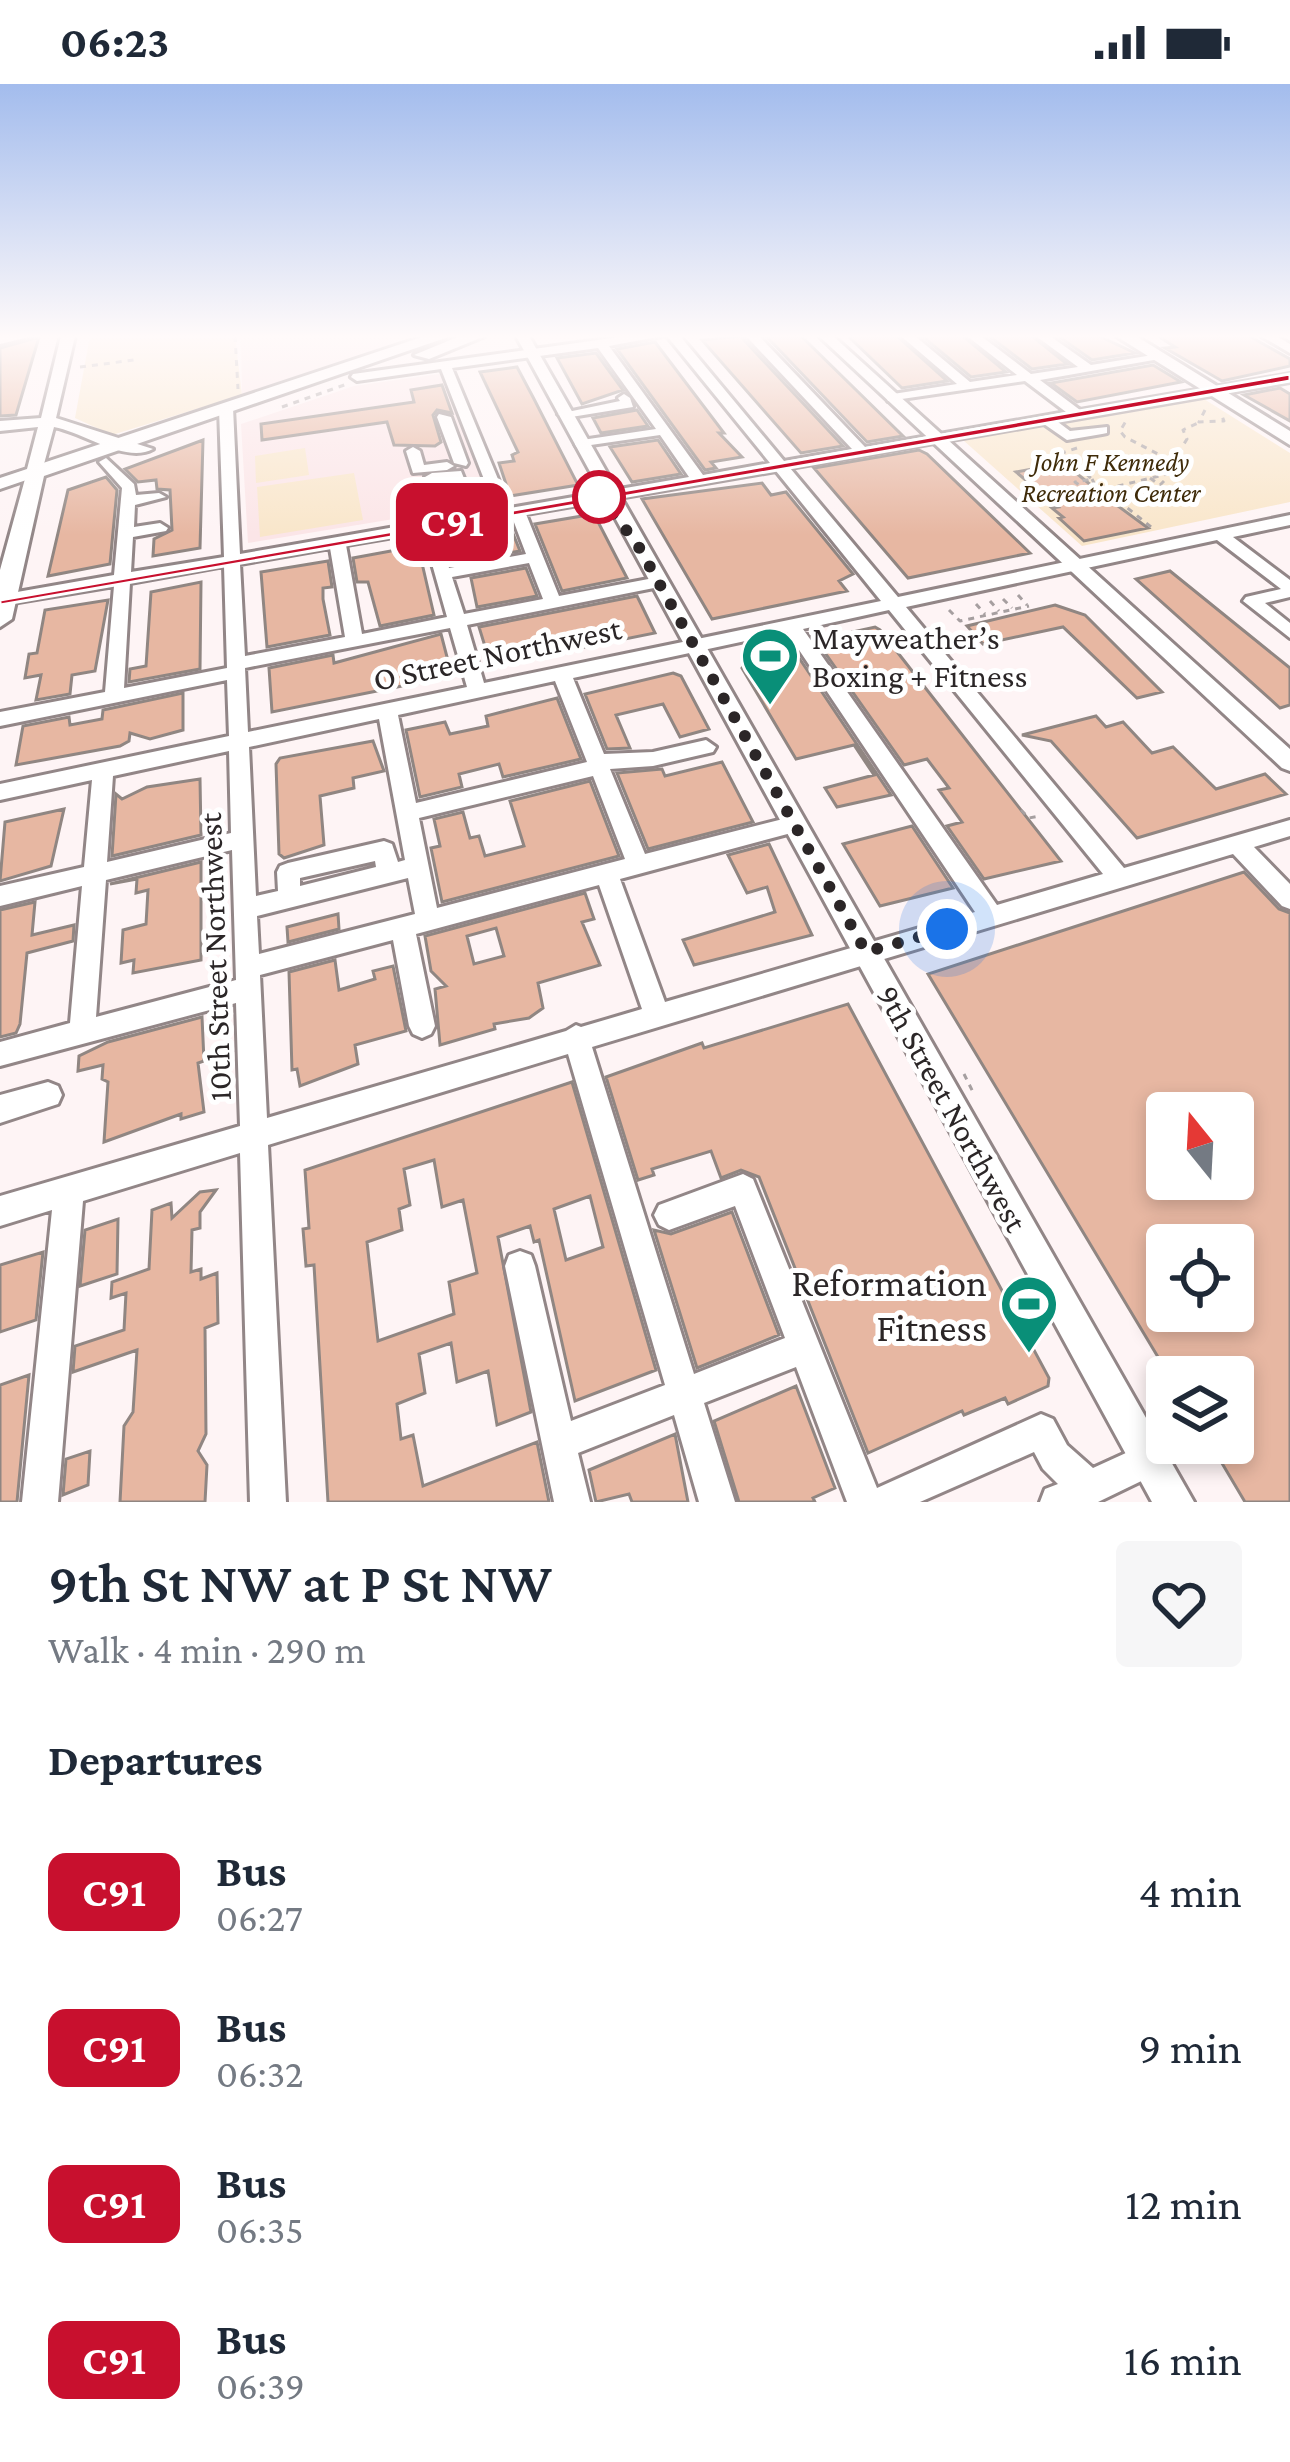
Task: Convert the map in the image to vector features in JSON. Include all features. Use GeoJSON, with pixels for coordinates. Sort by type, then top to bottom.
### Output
{"type":"FeatureCollection","features":[{"type":"Feature","properties":{"kind":"highway"},"geometry":{"type":"LineString","coordinates":[[2,606],[9,549],[33,480],[248,402]]}},
{"type":"Feature","properties":{"kind":"highway"},"geometry":{"type":"LineString","coordinates":[[110,454],[145,449],[230,409],[257,402]]}},
{"type":"Feature","properties":{"kind":"highway"},"geometry":{"type":"LineString","coordinates":[[1212,402],[1290,439]]}},
{"type":"Feature","properties":{"kind":"main road"},"geometry":{"type":"LineString","coordinates":[[0,499],[33,480],[52,402]]}},
{"type":"Feature","properties":{"kind":"main road","name":"9th Street Northwest"},"geometry":{"type":"LineString","coordinates":[[559,402],[1146,1452]]}},
{"type":"Feature","properties":{"kind":"main road"},"geometry":{"type":"LineString","coordinates":[[898,402],[1290,762]]}},
{"type":"Feature","properties":{"kind":"main road"},"geometry":{"type":"LineString","coordinates":[[0,426],[47,421],[86,430],[110,454]]}},
{"type":"Feature","properties":{"kind":"main road"},"geometry":{"type":"LineString","coordinates":[[0,484],[33,480]]}},
{"type":"Feature","properties":{"kind":"main road","name":"9th Street Northwest"},"geometry":{"type":"LineString","coordinates":[[1153,1464],[1174,1502]]}},
{"type":"Feature","properties":{"kind":"street"},"geometry":{"type":"LineString","coordinates":[[460,402],[554,602]]}},
{"type":"Feature","properties":{"kind":"street"},"geometry":{"type":"LineString","coordinates":[[565,414],[627,402]]}},
{"type":"Feature","properties":{"kind":"street"},"geometry":{"type":"LineString","coordinates":[[643,402],[699,480]]}},
{"type":"Feature","properties":{"kind":"street"},"geometry":{"type":"LineString","coordinates":[[729,402],[1120,879]]}},
{"type":"Feature","properties":{"kind":"street"},"geometry":{"type":"LineString","coordinates":[[815,402],[862,452]]}},
{"type":"Feature","properties":{"kind":"street"},"geometry":{"type":"LineString","coordinates":[[1061,402],[1078,415]]}},
{"type":"Feature","properties":{"kind":"street"},"geometry":{"type":"LineString","coordinates":[[2,606],[123,578],[1047,420],[1198,402]]}},
{"type":"Feature","properties":{"kind":"street","name":"10th Street Northwest"},"geometry":{"type":"LineString","coordinates":[[230,409],[235,668],[268,1502]]}},
{"type":"Feature","properties":{"kind":"street"},"geometry":{"type":"LineString","coordinates":[[444,417],[460,464]]}},
{"type":"Feature","properties":{"kind":"street"},"geometry":{"type":"LineString","coordinates":[[1047,420],[1067,436],[1102,430]]}},
{"type":"Feature","properties":{"kind":"street"},"geometry":{"type":"LineString","coordinates":[[582,444],[654,433]]}},
{"type":"Feature","properties":{"kind":"street"},"geometry":{"type":"LineString","coordinates":[[413,451],[418,470],[484,460]]}},
{"type":"Feature","properties":{"kind":"street"},"geometry":{"type":"LineString","coordinates":[[110,454],[129,487],[114,696]]}},
{"type":"Feature","properties":{"kind":"street"},"geometry":{"type":"LineString","coordinates":[[441,505],[432,477],[456,474],[473,519]]}},
{"type":"Feature","properties":{"kind":"street"},"geometry":{"type":"LineString","coordinates":[[128,507],[158,502]]}},
{"type":"Feature","properties":{"kind":"street","name":"O Street Northwest"},"geometry":{"type":"LineString","coordinates":[[0,792],[1290,520]]}},
{"type":"Feature","properties":{"kind":"street"},"geometry":{"type":"LineString","coordinates":[[429,526],[477,690]]}},
{"type":"Feature","properties":{"kind":"street"},"geometry":{"type":"LineString","coordinates":[[126,533],[160,528]]}},
{"type":"Feature","properties":{"kind":"street"},"geometry":{"type":"LineString","coordinates":[[1220,535],[1290,590]]}},
{"type":"Feature","properties":{"kind":"street"},"geometry":{"type":"LineString","coordinates":[[337,542],[354,640]]}},
{"type":"Feature","properties":{"kind":"street"},"geometry":{"type":"LineString","coordinates":[[443,574],[535,557]]}},
{"type":"Feature","properties":{"kind":"street"},"geometry":{"type":"LineString","coordinates":[[0,719],[354,640],[659,582]]}},
{"type":"Feature","properties":{"kind":"street"},"geometry":{"type":"LineString","coordinates":[[1290,590],[1252,601],[1290,632]]}},
{"type":"Feature","properties":{"kind":"street"},"geometry":{"type":"LineString","coordinates":[[792,626],[992,916]]}},
{"type":"Feature","properties":{"kind":"street"},"geometry":{"type":"LineString","coordinates":[[560,672],[638,864]]}},
{"type":"Feature","properties":{"kind":"street"},"geometry":{"type":"LineString","coordinates":[[387,710],[418,866],[422,1025]]}},
{"type":"Feature","properties":{"kind":"street"},"geometry":{"type":"LineString","coordinates":[[407,813],[599,765],[706,747]]}},
{"type":"Feature","properties":{"kind":"street"},"geometry":{"type":"LineString","coordinates":[[82,1032],[104,770]]}},
{"type":"Feature","properties":{"kind":"street"},"geometry":{"type":"LineString","coordinates":[[0,1054],[416,924],[795,824]]}},
{"type":"Feature","properties":{"kind":"street"},"geometry":{"type":"LineString","coordinates":[[0,1211],[656,1012],[1290,828]]}},
{"type":"Feature","properties":{"kind":"street"},"geometry":{"type":"LineString","coordinates":[[0,896],[243,839]]}},
{"type":"Feature","properties":{"kind":"street"},"geometry":{"type":"LineString","coordinates":[[1237,844],[1290,899]]}},
{"type":"Feature","properties":{"kind":"street"},"geometry":{"type":"LineString","coordinates":[[245,909],[418,866]]}},
{"type":"Feature","properties":{"kind":"street"},"geometry":{"type":"LineString","coordinates":[[606,873],[656,1012]]}},
{"type":"Feature","properties":{"kind":"street"},"geometry":{"type":"LineString","coordinates":[[576,1037],[716,1502]]}},
{"type":"Feature","properties":{"kind":"street"},"geometry":{"type":"LineString","coordinates":[[0,1108],[48,1095]]}},
{"type":"Feature","properties":{"kind":"street"},"geometry":{"type":"LineString","coordinates":[[669,1215],[743,1189],[806,1347],[878,1500],[1041,1431],[1073,1495],[1146,1461]]}},
{"type":"Feature","properties":{"kind":"street"},"geometry":{"type":"LineString","coordinates":[[40,1502],[69,1190]]}},
{"type":"Feature","properties":{"kind":"street"},"geometry":{"type":"LineString","coordinates":[[520,1266],[572,1502]]}},
{"type":"Feature","properties":{"kind":"street"},"geometry":{"type":"LineString","coordinates":[[559,1442],[806,1347]]}},
{"type":"Feature","properties":{"kind":"path"},"geometry":{"type":"LineString","coordinates":[[230,402],[230,409]]}},
{"type":"Feature","properties":{"kind":"path"},"geometry":{"type":"LineString","coordinates":[[283,406],[296,402]]}},
{"type":"Feature","properties":{"kind":"path"},"geometry":{"type":"LineString","coordinates":[[1192,409],[1207,402]]}},
{"type":"Feature","properties":{"kind":"path"},"geometry":{"type":"LineString","coordinates":[[1199,422],[1208,402]]}},
{"type":"Feature","properties":{"kind":"path"},"geometry":{"type":"LineString","coordinates":[[1181,466],[1176,457],[1187,440],[1183,430],[1199,422],[1224,421],[1210,402]]}},
{"type":"Feature","properties":{"kind":"path"},"geometry":{"type":"LineString","coordinates":[[1138,416],[1121,424],[1125,436],[1181,466]]}},
{"type":"Feature","properties":{"kind":"path"},"geometry":{"type":"LineString","coordinates":[[1071,443],[1080,450],[1062,453],[1155,530]]}},
{"type":"Feature","properties":{"kind":"path"},"geometry":{"type":"LineString","coordinates":[[1092,479],[1075,482],[1098,492],[1134,484],[1147,487],[1141,482],[1166,483],[1161,479],[1174,475],[1181,466]]}},
{"type":"Feature","properties":{"kind":"path"},"geometry":{"type":"LineString","coordinates":[[1098,484],[1090,485],[1098,492]]}},
{"type":"Feature","properties":{"kind":"path"},"geometry":{"type":"LineString","coordinates":[[1118,487],[1124,492]]}},
{"type":"Feature","properties":{"kind":"path"},"geometry":{"type":"LineString","coordinates":[[1145,523],[1156,520]]}},
{"type":"Feature","properties":{"kind":"path"},"geometry":{"type":"LineString","coordinates":[[949,610],[959,621],[1029,606],[1018,595]]}},
{"type":"Feature","properties":{"kind":"path"},"geometry":{"type":"LineString","coordinates":[[1003,598],[1013,610]]}},
{"type":"Feature","properties":{"kind":"path"},"geometry":{"type":"LineString","coordinates":[[990,601],[1000,612]]}},
{"type":"Feature","properties":{"kind":"path"},"geometry":{"type":"LineString","coordinates":[[976,604],[986,615]]}},
{"type":"Feature","properties":{"kind":"path"},"geometry":{"type":"LineString","coordinates":[[1022,810],[1028,818],[1042,815]]}},
{"type":"Feature","properties":{"kind":"shaded area"},"geometry":{"type":"Polygon","coordinates":[[[306,402],[458,402],[497,502],[248,543],[241,424],[306,402]]]}},
{"type":"Feature","properties":{"kind":"green space"},"geometry":{"type":"Polygon","coordinates":[[[78,402],[219,402],[112,435],[75,418],[78,402]]]}},
{"type":"Feature","properties":{"kind":"green space","name":"John F Kennedy Recreation Center"},"geometry":{"type":"Polygon","coordinates":[[[1185,402],[1209,402],[1290,453],[1290,502],[1082,546],[963,440],[1185,402]]]}},
{"type":"Feature","properties":{"kind":"green space"},"geometry":{"type":"Polygon","coordinates":[[[305,448],[309,475],[256,483],[255,456],[305,448]]]}},
{"type":"Feature","properties":{"kind":"green space"},"geometry":{"type":"Polygon","coordinates":[[[354,473],[363,520],[260,537],[257,487],[354,473]]]}},
{"type":"Feature","properties":{"kind":"building"},"geometry":{"type":"Polygon","coordinates":[[[0,402],[20,402],[16,415],[0,416],[0,402]]]}},
{"type":"Feature","properties":{"kind":"building"},"geometry":{"type":"Polygon","coordinates":[[[413,402],[448,402],[452,413],[437,410],[433,415],[441,442],[435,446],[394,445],[387,422],[262,440],[261,424],[413,402]]]}},
{"type":"Feature","properties":{"kind":"building"},"geometry":{"type":"Polygon","coordinates":[[[494,402],[535,402],[578,485],[510,496],[499,463],[514,461],[512,455],[518,452],[494,402]]]}},
{"type":"Feature","properties":{"kind":"building"},"geometry":{"type":"Polygon","coordinates":[[[656,402],[701,402],[724,433],[719,433],[742,457],[711,462],[716,468],[705,470],[656,402]]]}},
{"type":"Feature","properties":{"kind":"building"},"geometry":{"type":"Polygon","coordinates":[[[756,402],[802,402],[843,446],[801,453],[756,402]]]}},
{"type":"Feature","properties":{"kind":"building"},"geometry":{"type":"Polygon","coordinates":[[[829,402],[868,402],[903,436],[867,442],[829,402]]]}},
{"type":"Feature","properties":{"kind":"building"},"geometry":{"type":"Polygon","coordinates":[[[1257,402],[1290,402],[1290,421],[1257,402]]]}},
{"type":"Feature","properties":{"kind":"building"},"geometry":{"type":"Polygon","coordinates":[[[637,410],[648,426],[601,433],[593,418],[637,410]]]}},
{"type":"Feature","properties":{"kind":"building"},"geometry":{"type":"Polygon","coordinates":[[[203,440],[200,548],[153,556],[154,539],[172,530],[170,490],[157,489],[156,480],[138,482],[125,469],[203,440]]]}},
{"type":"Feature","properties":{"kind":"building"},"geometry":{"type":"Polygon","coordinates":[[[658,440],[681,474],[632,482],[610,447],[658,440]]]}},
{"type":"Feature","properties":{"kind":"building"},"geometry":{"type":"Polygon","coordinates":[[[919,450],[1030,553],[908,578],[814,468],[919,450]]]}},
{"type":"Feature","properties":{"kind":"building"},"geometry":{"type":"Polygon","coordinates":[[[1064,463],[1148,528],[1084,541],[1052,508],[1058,507],[1016,472],[1064,463]]]}},
{"type":"Feature","properties":{"kind":"building"},"geometry":{"type":"Polygon","coordinates":[[[106,477],[117,490],[110,564],[48,576],[68,490],[106,477]]]}},
{"type":"Feature","properties":{"kind":"building"},"geometry":{"type":"Polygon","coordinates":[[[762,483],[771,495],[786,492],[853,574],[839,581],[847,591],[712,619],[642,499],[762,483]]]}},
{"type":"Feature","properties":{"kind":"building"},"geometry":{"type":"Polygon","coordinates":[[[594,514],[627,578],[562,591],[535,524],[594,514]]]}},
{"type":"Feature","properties":{"kind":"building"},"geometry":{"type":"Polygon","coordinates":[[[512,531],[520,551],[461,561],[455,541],[512,531]]]}},
{"type":"Feature","properties":{"kind":"building"},"geometry":{"type":"Polygon","coordinates":[[[418,546],[434,615],[380,626],[368,582],[357,582],[353,558],[418,546]]]}},
{"type":"Feature","properties":{"kind":"building"},"geometry":{"type":"Polygon","coordinates":[[[328,561],[332,587],[323,588],[323,599],[330,635],[267,647],[261,572],[328,561]]]}},
{"type":"Feature","properties":{"kind":"building"},"geometry":{"type":"Polygon","coordinates":[[[526,568],[537,596],[477,607],[471,578],[526,568]]]}},
{"type":"Feature","properties":{"kind":"building"},"geometry":{"type":"Polygon","coordinates":[[[1170,571],[1290,668],[1290,705],[1280,708],[1136,579],[1170,571]]]}},
{"type":"Feature","properties":{"kind":"building"},"geometry":{"type":"Polygon","coordinates":[[[201,582],[200,669],[129,682],[130,669],[146,666],[151,592],[201,582]]]}},
{"type":"Feature","properties":{"kind":"building"},"geometry":{"type":"Polygon","coordinates":[[[637,596],[655,633],[491,666],[479,627],[637,596]]]}},
{"type":"Feature","properties":{"kind":"building"},"geometry":{"type":"Polygon","coordinates":[[[108,600],[95,671],[72,675],[70,694],[36,700],[41,675],[25,678],[29,654],[37,653],[45,610],[108,600]]]}},
{"type":"Feature","properties":{"kind":"building"},"geometry":{"type":"Polygon","coordinates":[[[1055,605],[1085,615],[1162,692],[1137,698],[1063,627],[983,644],[967,626],[1055,605]]]}},
{"type":"Feature","properties":{"kind":"building"},"geometry":{"type":"Polygon","coordinates":[[[875,627],[1061,861],[984,879],[947,826],[962,822],[939,790],[949,788],[927,759],[904,765],[816,640],[875,627]]]}},
{"type":"Feature","properties":{"kind":"building"},"geometry":{"type":"Polygon","coordinates":[[[441,634],[452,676],[272,712],[269,668],[333,655],[334,663],[441,634]]]}},
{"type":"Feature","properties":{"kind":"building"},"geometry":{"type":"Polygon","coordinates":[[[791,646],[891,795],[837,807],[825,788],[874,775],[854,745],[796,759],[742,668],[753,654],[791,646]]]}},
{"type":"Feature","properties":{"kind":"building"},"geometry":{"type":"Polygon","coordinates":[[[673,673],[681,676],[709,729],[680,737],[663,704],[616,715],[630,748],[607,749],[585,694],[673,673]]]}},
{"type":"Feature","properties":{"kind":"building"},"geometry":{"type":"Polygon","coordinates":[[[183,693],[183,730],[150,739],[130,733],[129,741],[120,746],[16,765],[23,726],[69,717],[70,725],[102,719],[103,710],[183,693]]]}},
{"type":"Feature","properties":{"kind":"building"},"geometry":{"type":"Polygon","coordinates":[[[557,698],[581,759],[503,777],[499,764],[459,774],[462,787],[420,797],[406,730],[445,722],[450,734],[488,726],[486,716],[557,698]]]}},
{"type":"Feature","properties":{"kind":"building"},"geometry":{"type":"Polygon","coordinates":[[[1096,716],[1106,727],[1123,722],[1152,753],[1173,747],[1216,789],[1265,774],[1286,794],[1137,838],[1051,741],[1022,735],[1096,716]]]}},
{"type":"Feature","properties":{"kind":"building"},"geometry":{"type":"Polygon","coordinates":[[[373,741],[384,771],[353,778],[354,788],[320,796],[324,845],[284,858],[279,854],[276,764],[280,758],[373,741]]]}},
{"type":"Feature","properties":{"kind":"building"},"geometry":{"type":"Polygon","coordinates":[[[722,762],[753,822],[648,849],[617,773],[662,769],[665,776],[722,762]]]}},
{"type":"Feature","properties":{"kind":"building"},"geometry":{"type":"Polygon","coordinates":[[[200,779],[201,835],[112,856],[116,794],[122,799],[147,787],[200,779]]]}},
{"type":"Feature","properties":{"kind":"building"},"geometry":{"type":"Polygon","coordinates":[[[590,781],[619,856],[442,902],[431,848],[440,846],[434,819],[463,812],[470,838],[479,836],[485,856],[524,846],[510,801],[590,781]]]}},
{"type":"Feature","properties":{"kind":"building"},"geometry":{"type":"Polygon","coordinates":[[[64,809],[51,866],[0,881],[5,822],[64,809]]]}},
{"type":"Feature","properties":{"kind":"building"},"geometry":{"type":"Polygon","coordinates":[[[912,826],[953,888],[880,906],[843,844],[912,826]]]}},
{"type":"Feature","properties":{"kind":"building"},"geometry":{"type":"Polygon","coordinates":[[[769,844],[812,935],[694,965],[683,940],[775,912],[767,887],[747,893],[728,855],[769,844]]]}},
{"type":"Feature","properties":{"kind":"building"},"geometry":{"type":"Polygon","coordinates":[[[201,862],[201,960],[133,973],[134,960],[121,963],[123,930],[146,924],[148,890],[136,893],[137,879],[110,884],[201,862]]]}},
{"type":"Feature","properties":{"kind":"building"},"geometry":{"type":"Polygon","coordinates":[[[1244,872],[1279,909],[1290,913],[1290,1502],[1245,1502],[1222,1464],[1254,1464],[1254,1356],[1157,1356],[928,974],[1244,872]]]}},
{"type":"Feature","properties":{"kind":"building"},"geometry":{"type":"Polygon","coordinates":[[[585,893],[594,919],[582,922],[600,965],[538,983],[543,1008],[529,1018],[494,1024],[495,1029],[440,1045],[435,989],[446,986],[431,971],[425,936],[585,893]],[[496,928],[467,936],[474,964],[504,956],[496,928]]]}},
{"type":"Feature","properties":{"kind":"building"},"geometry":{"type":"Polygon","coordinates":[[[35,902],[32,935],[74,925],[73,941],[27,953],[20,1024],[16,1033],[0,1037],[0,910],[35,902]]]}},
{"type":"Feature","properties":{"kind":"building"},"geometry":{"type":"Polygon","coordinates":[[[338,914],[339,929],[288,942],[287,927],[338,914]]]}},
{"type":"Feature","properties":{"kind":"building"},"geometry":{"type":"Polygon","coordinates":[[[335,960],[339,990],[375,979],[373,971],[393,966],[406,1031],[355,1045],[358,1064],[300,1086],[297,1069],[292,1070],[289,972],[335,960]]]}},
{"type":"Feature","properties":{"kind":"building"},"geometry":{"type":"Polygon","coordinates":[[[848,1004],[1049,1378],[1048,1386],[1008,1404],[1005,1398],[964,1415],[962,1411],[868,1453],[759,1177],[741,1170],[721,1178],[711,1151],[652,1169],[654,1175],[638,1180],[606,1077],[702,1043],[704,1048],[848,1004]]]}},
{"type":"Feature","properties":{"kind":"building"},"geometry":{"type":"Polygon","coordinates":[[[202,1017],[204,1061],[198,1063],[204,1112],[181,1119],[181,1114],[104,1142],[108,1082],[102,1079],[103,1065],[78,1071],[79,1056],[108,1042],[202,1017]]]}},
{"type":"Feature","properties":{"kind":"building"},"geometry":{"type":"Polygon","coordinates":[[[572,1082],[656,1370],[575,1401],[539,1240],[534,1242],[530,1226],[498,1237],[531,1412],[497,1425],[488,1371],[457,1382],[451,1343],[419,1354],[425,1393],[397,1404],[401,1439],[413,1435],[423,1486],[537,1442],[549,1502],[328,1502],[314,1265],[306,1266],[303,1229],[309,1228],[305,1170],[572,1082]],[[434,1160],[404,1169],[410,1205],[399,1209],[402,1230],[367,1242],[378,1341],[454,1314],[449,1282],[477,1273],[463,1200],[442,1207],[434,1160]],[[590,1196],[554,1209],[566,1260],[603,1247],[590,1196]]]}},
{"type":"Feature","properties":{"kind":"building"},"geometry":{"type":"Polygon","coordinates":[[[216,1190],[200,1212],[200,1228],[192,1230],[191,1272],[201,1269],[201,1279],[217,1273],[218,1323],[205,1328],[206,1434],[198,1451],[207,1465],[205,1502],[120,1502],[124,1426],[133,1412],[137,1350],[73,1372],[75,1346],[124,1330],[126,1293],[111,1298],[112,1282],[149,1269],[152,1210],[171,1203],[172,1218],[200,1192],[216,1190]]]}},
{"type":"Feature","properties":{"kind":"building"},"geometry":{"type":"Polygon","coordinates":[[[732,1212],[779,1335],[697,1368],[654,1230],[671,1234],[732,1212]]]}},
{"type":"Feature","properties":{"kind":"building"},"geometry":{"type":"Polygon","coordinates":[[[118,1219],[117,1274],[80,1286],[85,1230],[118,1219]]]}},
{"type":"Feature","properties":{"kind":"building"},"geometry":{"type":"Polygon","coordinates":[[[43,1252],[36,1320],[0,1332],[0,1265],[43,1252]]]}},
{"type":"Feature","properties":{"kind":"building"},"geometry":{"type":"Polygon","coordinates":[[[29,1375],[17,1502],[0,1502],[0,1385],[29,1375]]]}},
{"type":"Feature","properties":{"kind":"building"},"geometry":{"type":"Polygon","coordinates":[[[796,1386],[835,1488],[813,1498],[815,1502],[739,1502],[714,1421],[796,1386]]]}},
{"type":"Feature","properties":{"kind":"building"},"geometry":{"type":"Polygon","coordinates":[[[675,1434],[688,1502],[632,1502],[629,1494],[596,1502],[589,1470],[675,1434]]]}},
{"type":"Feature","properties":{"kind":"building"},"geometry":{"type":"Polygon","coordinates":[[[90,1451],[88,1485],[63,1495],[66,1459],[90,1451]]]}},
{"type":"Feature","properties":{"kind":"bus line","name":"C91"},"geometry":{"type":"LineString","coordinates":[[0,600],[1150,402]]}},
{"type":"Feature","properties":{"kind":"place","name":"Mayweather’s Boxing + Fitness"},"geometry":{"type":"Point","coordinates":[770,707]}},
{"type":"Feature","properties":{"kind":"place","name":"Reformation Fitness"},"geometry":{"type":"Point","coordinates":[1029,1355]}},
{"type":"Feature","properties":{"kind":"route"},"geometry":{"type":"LineString","coordinates":[[599,497],[636,542],[866,952],[947,929]]}}]}
